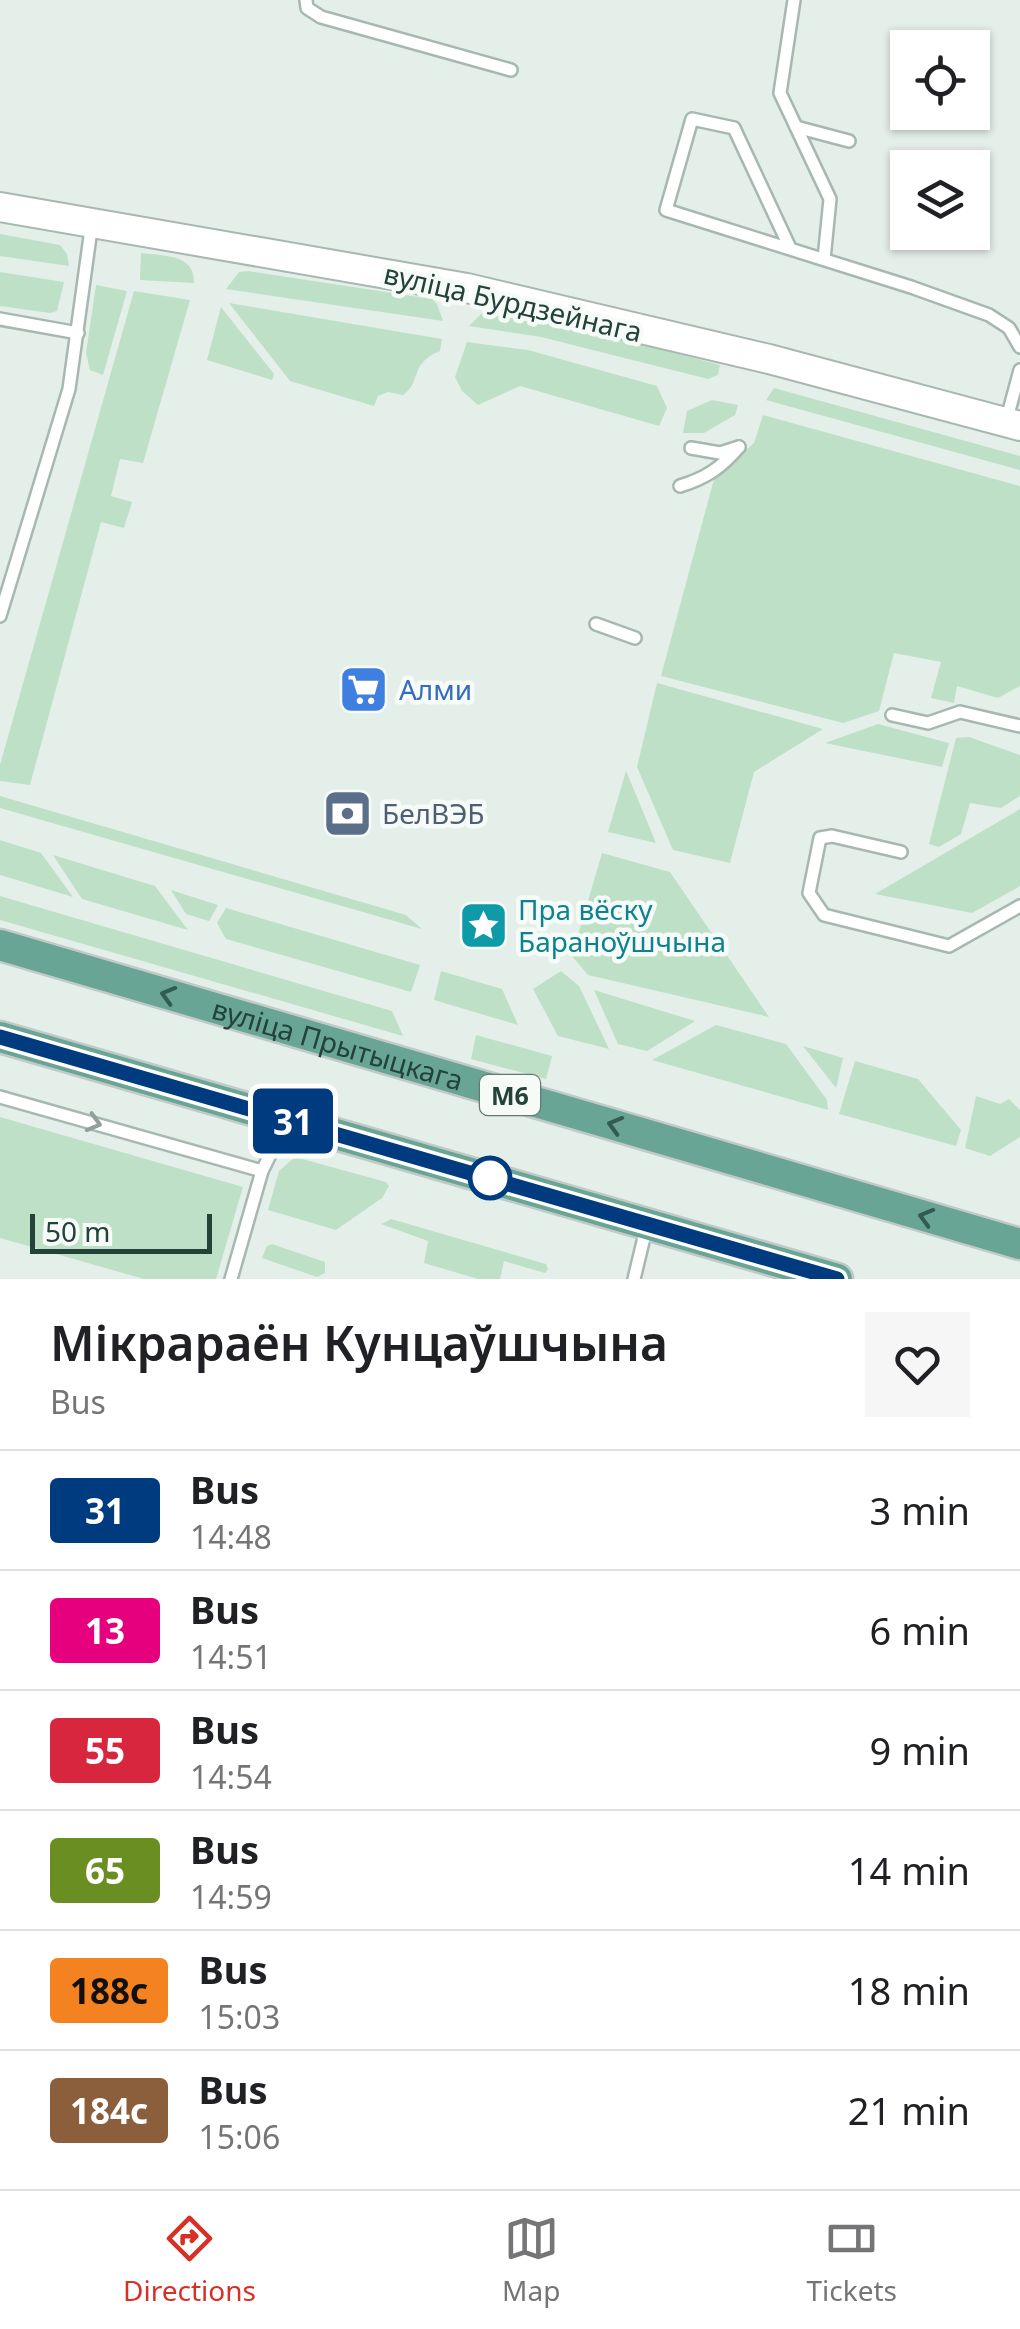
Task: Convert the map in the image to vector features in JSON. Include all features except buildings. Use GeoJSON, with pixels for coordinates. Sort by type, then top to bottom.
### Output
{"type":"FeatureCollection","features":[{"type":"Feature","properties":{"kind":"main road","name":"вуліца Прытыцкага"},"geometry":{"type":"LineString","coordinates":[[0,945],[1020,1244]]}},
{"type":"Feature","properties":{"kind":"main road"},"geometry":{"type":"LineString","coordinates":[[0,1037],[837,1279]]}},
{"type":"Feature","properties":{"kind":"street","name":"вуліца Бурдзейнага"},"geometry":{"type":"LineString","coordinates":[[0,207],[467,288],[769,360],[1013,424]]}},
{"type":"Feature","properties":{"kind":"lane"},"geometry":{"type":"LineString","coordinates":[[306,0],[307,8],[321,17],[512,70]]}},
{"type":"Feature","properties":{"kind":"lane"},"geometry":{"type":"LineString","coordinates":[[794,0],[780,93],[830,198],[824,259]]}},
{"type":"Feature","properties":{"kind":"lane"},"geometry":{"type":"LineString","coordinates":[[790,248],[734,128],[692,119],[666,210],[988,315],[1009,328],[1020,348]]}},
{"type":"Feature","properties":{"kind":"lane"},"geometry":{"type":"LineString","coordinates":[[796,127],[849,141]]}},
{"type":"Feature","properties":{"kind":"lane"},"geometry":{"type":"LineString","coordinates":[[0,616],[69,389],[92,221]]}},
{"type":"Feature","properties":{"kind":"lane"},"geometry":{"type":"LineString","coordinates":[[0,319],[78,332]]}},
{"type":"Feature","properties":{"kind":"lane"},"geometry":{"type":"LineString","coordinates":[[1013,424],[1020,370]]}},
{"type":"Feature","properties":{"kind":"lane"},"geometry":{"type":"LineString","coordinates":[[680,486],[704,478],[739,447],[720,453],[691,448]]}},
{"type":"Feature","properties":{"kind":"lane"},"geometry":{"type":"LineString","coordinates":[[596,624],[635,638]]}},
{"type":"Feature","properties":{"kind":"lane"},"geometry":{"type":"LineString","coordinates":[[892,714],[928,723],[960,712],[1020,726]]}},
{"type":"Feature","properties":{"kind":"lane"},"geometry":{"type":"LineString","coordinates":[[901,852],[832,836],[820,838],[809,893],[824,915],[948,946],[1020,906]]}},
{"type":"Feature","properties":{"kind":"lane"},"geometry":{"type":"LineString","coordinates":[[0,1096],[262,1171]]}},
{"type":"Feature","properties":{"kind":"lane"},"geometry":{"type":"LineString","coordinates":[[231,1279],[262,1171],[273,1149],[302,1124]]}},
{"type":"Feature","properties":{"kind":"lane"},"geometry":{"type":"LineString","coordinates":[[634,1279],[647,1224]]}},
{"type":"Feature","properties":{"kind":"green space"},"geometry":{"type":"Polygon","coordinates":[[[0,234],[60,245],[69,266],[0,256],[0,234]]]}},
{"type":"Feature","properties":{"kind":"green space"},"geometry":{"type":"Polygon","coordinates":[[[141,253],[184,262],[194,283],[140,280],[141,253]]]}},
{"type":"Feature","properties":{"kind":"green space"},"geometry":{"type":"Polygon","coordinates":[[[0,272],[64,282],[57,311],[0,306],[0,272]]]}},
{"type":"Feature","properties":{"kind":"green space"},"geometry":{"type":"Polygon","coordinates":[[[239,272],[432,299],[443,321],[226,289],[239,272]]]}},
{"type":"Feature","properties":{"kind":"green space"},"geometry":{"type":"Polygon","coordinates":[[[96,285],[127,291],[103,375],[90,370],[86,353],[96,285]]]}},
{"type":"Feature","properties":{"kind":"green space"},"geometry":{"type":"Polygon","coordinates":[[[134,291],[190,300],[143,463],[120,459],[111,496],[132,502],[124,528],[101,522],[30,785],[0,781],[0,765],[134,291]]]}},
{"type":"Feature","properties":{"kind":"green space"},"geometry":{"type":"Polygon","coordinates":[[[229,303],[442,339],[440,351],[424,361],[403,395],[388,392],[378,396],[374,406],[290,381],[229,303]]]}},
{"type":"Feature","properties":{"kind":"green space"},"geometry":{"type":"Polygon","coordinates":[[[221,307],[274,374],[272,380],[207,360],[221,307]]]}},
{"type":"Feature","properties":{"kind":"green space"},"geometry":{"type":"Polygon","coordinates":[[[482,313],[588,330],[720,365],[718,375],[708,379],[541,337],[469,326],[482,313]]]}},
{"type":"Feature","properties":{"kind":"green space"},"geometry":{"type":"Polygon","coordinates":[[[467,342],[528,350],[657,386],[667,408],[659,426],[520,386],[478,405],[462,391],[455,377],[467,342]]]}},
{"type":"Feature","properties":{"kind":"green space"},"geometry":{"type":"Polygon","coordinates":[[[774,388],[1020,456],[1020,470],[766,400],[774,388]]]}},
{"type":"Feature","properties":{"kind":"green space"},"geometry":{"type":"Polygon","coordinates":[[[712,400],[738,405],[735,415],[704,433],[683,433],[687,411],[712,400]]]}},
{"type":"Feature","properties":{"kind":"green space"},"geometry":{"type":"Polygon","coordinates":[[[763,415],[1020,486],[1020,686],[998,698],[957,686],[954,703],[931,698],[941,662],[894,653],[879,711],[843,723],[661,676],[714,479],[754,443],[763,415]]]}},
{"type":"Feature","properties":{"kind":"green space"},"geometry":{"type":"Polygon","coordinates":[[[657,683],[823,729],[754,772],[730,863],[673,850],[637,767],[657,683]]]}},
{"type":"Feature","properties":{"kind":"green space"},"geometry":{"type":"Polygon","coordinates":[[[878,724],[949,743],[942,767],[825,743],[878,724]]]}},
{"type":"Feature","properties":{"kind":"green space"},"geometry":{"type":"Polygon","coordinates":[[[969,737],[1020,755],[1020,796],[1001,808],[970,803],[961,834],[939,847],[929,844],[956,738],[969,737]]]}},
{"type":"Feature","properties":{"kind":"green space"},"geometry":{"type":"Polygon","coordinates":[[[626,771],[656,843],[608,832],[626,771]]]}},
{"type":"Feature","properties":{"kind":"green space"},"geometry":{"type":"Polygon","coordinates":[[[0,796],[406,915],[422,929],[0,808],[0,796]]]}},
{"type":"Feature","properties":{"kind":"green space"},"geometry":{"type":"Polygon","coordinates":[[[1020,809],[1020,886],[972,913],[875,894],[1020,809]]]}},
{"type":"Feature","properties":{"kind":"green space"},"geometry":{"type":"Polygon","coordinates":[[[0,840],[41,853],[73,897],[0,875],[0,840]]]}},
{"type":"Feature","properties":{"kind":"green space"},"geometry":{"type":"Polygon","coordinates":[[[602,853],[670,872],[769,1017],[588,975],[572,956],[602,853]]]}},
{"type":"Feature","properties":{"kind":"green space"},"geometry":{"type":"Polygon","coordinates":[[[53,855],[155,886],[188,930],[82,899],[53,855]]]}},
{"type":"Feature","properties":{"kind":"green space"},"geometry":{"type":"Polygon","coordinates":[[[171,890],[218,905],[209,921],[186,914],[171,890]]]}},
{"type":"Feature","properties":{"kind":"green space"},"geometry":{"type":"Polygon","coordinates":[[[0,896],[392,1011],[403,1036],[0,920],[0,896]]]}},
{"type":"Feature","properties":{"kind":"green space"},"geometry":{"type":"Polygon","coordinates":[[[226,908],[420,965],[411,992],[226,939],[217,923],[226,908]]]}},
{"type":"Feature","properties":{"kind":"green space"},"geometry":{"type":"Polygon","coordinates":[[[441,971],[502,989],[518,1025],[434,1000],[441,971]]]}},
{"type":"Feature","properties":{"kind":"green space"},"geometry":{"type":"Polygon","coordinates":[[[561,971],[579,986],[609,1049],[558,1036],[533,989],[561,971]]]}},
{"type":"Feature","properties":{"kind":"green space"},"geometry":{"type":"Polygon","coordinates":[[[594,990],[695,1021],[647,1051],[618,1044],[594,990]]]}},
{"type":"Feature","properties":{"kind":"green space"},"geometry":{"type":"Polygon","coordinates":[[[716,1025],[786,1044],[827,1100],[828,1110],[652,1060],[716,1025]]]}},
{"type":"Feature","properties":{"kind":"green space"},"geometry":{"type":"Polygon","coordinates":[[[476,1035],[552,1056],[546,1079],[471,1059],[476,1035]]]}},
{"type":"Feature","properties":{"kind":"green space"},"geometry":{"type":"Polygon","coordinates":[[[803,1046],[843,1058],[836,1088],[803,1046]]]}},
{"type":"Feature","properties":{"kind":"green space"},"geometry":{"type":"Polygon","coordinates":[[[855,1061],[918,1079],[961,1130],[956,1146],[839,1114],[855,1061]]]}},
{"type":"Feature","properties":{"kind":"green space"},"geometry":{"type":"Polygon","coordinates":[[[976,1096],[1000,1104],[1009,1099],[1020,1110],[1020,1137],[990,1156],[965,1148],[976,1096]]]}},
{"type":"Feature","properties":{"kind":"green space"},"geometry":{"type":"Polygon","coordinates":[[[0,1117],[243,1187],[216,1279],[144,1279],[0,1238],[0,1117]]]}},
{"type":"Feature","properties":{"kind":"green space"},"geometry":{"type":"Polygon","coordinates":[[[295,1157],[389,1186],[382,1198],[336,1230],[268,1210],[279,1171],[295,1157]]]}},
{"type":"Feature","properties":{"kind":"green space"},"geometry":{"type":"Polygon","coordinates":[[[391,1219],[546,1264],[548,1269],[545,1273],[504,1261],[500,1279],[478,1279],[424,1263],[428,1241],[381,1224],[391,1219]]]}},
{"type":"Feature","properties":{"kind":"green space"},"geometry":{"type":"Polygon","coordinates":[[[272,1244],[325,1262],[325,1273],[317,1277],[262,1258],[272,1244]]]}},
{"type":"Feature","properties":{"kind":"bus line","name":"31"},"geometry":{"type":"LineString","coordinates":[[0,1037],[837,1279]]}},
{"type":"Feature","properties":{"kind":"place","name":"Алми"},"geometry":{"type":"Point","coordinates":[364,689]}},
{"type":"Feature","properties":{"kind":"place","name":"БелВЭБ"},"geometry":{"type":"Point","coordinates":[347,813]}},
{"type":"Feature","properties":{"kind":"place","name":"Пра вёску Бараноўшчына"},"geometry":{"type":"Point","coordinates":[483,925]}}]}
